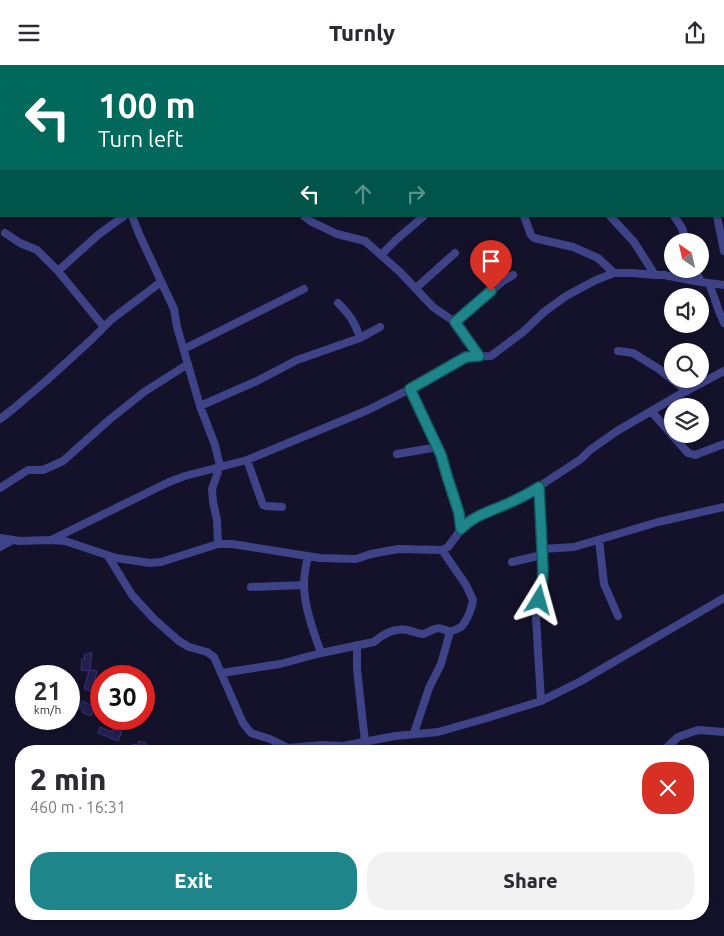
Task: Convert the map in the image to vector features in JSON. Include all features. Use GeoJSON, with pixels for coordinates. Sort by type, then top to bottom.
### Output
{"type":"FeatureCollection","features":[{"type":"Feature","properties":{"kind":"street"},"geometry":{"type":"LineString","coordinates":[[58,271],[98,235],[123,217]]}},
{"type":"Feature","properties":{"kind":"street"},"geometry":{"type":"LineString","coordinates":[[132,217],[174,309],[200,406],[215,445],[220,466],[212,489],[217,520],[218,544]]}},
{"type":"Feature","properties":{"kind":"street"},"geometry":{"type":"LineString","coordinates":[[305,217],[338,234],[365,241],[400,272],[433,307],[455,322],[479,356]]}},
{"type":"Feature","properties":{"kind":"street"},"geometry":{"type":"LineString","coordinates":[[381,255],[423,217]]}},
{"type":"Feature","properties":{"kind":"street"},"geometry":{"type":"LineString","coordinates":[[524,217],[534,238],[573,247],[598,258],[614,273]]}},
{"type":"Feature","properties":{"kind":"street"},"geometry":{"type":"LineString","coordinates":[[611,217],[634,242],[655,275]]}},
{"type":"Feature","properties":{"kind":"street"},"geometry":{"type":"LineString","coordinates":[[675,217],[684,233]]}},
{"type":"Feature","properties":{"kind":"street"},"geometry":{"type":"LineString","coordinates":[[717,217],[724,251]]}},
{"type":"Feature","properties":{"kind":"street"},"geometry":{"type":"LineString","coordinates":[[5,233],[20,243],[37,250],[58,271],[104,327]]}},
{"type":"Feature","properties":{"kind":"street"},"geometry":{"type":"LineString","coordinates":[[416,288],[456,253]]}},
{"type":"Feature","properties":{"kind":"street"},"geometry":{"type":"LineString","coordinates":[[51,540],[185,475],[247,460],[368,410],[410,389],[466,357],[491,356],[566,296],[614,273],[664,275],[724,285]]}},
{"type":"Feature","properties":{"kind":"street"},"geometry":{"type":"LineString","coordinates":[[455,322],[502,281],[514,275]]}},
{"type":"Feature","properties":{"kind":"street"},"geometry":{"type":"LineString","coordinates":[[702,278],[724,323]]}},
{"type":"Feature","properties":{"kind":"street"},"geometry":{"type":"LineString","coordinates":[[0,419],[27,397],[112,319],[161,282]]}},
{"type":"Feature","properties":{"kind":"street"},"geometry":{"type":"LineString","coordinates":[[184,349],[304,289]]}},
{"type":"Feature","properties":{"kind":"street"},"geometry":{"type":"LineString","coordinates":[[338,303],[356,325],[360,338]]}},
{"type":"Feature","properties":{"kind":"street"},"geometry":{"type":"LineString","coordinates":[[200,406],[257,381],[297,360],[360,338],[380,327]]}},
{"type":"Feature","properties":{"kind":"street"},"geometry":{"type":"LineString","coordinates":[[618,351],[633,353],[659,369],[687,391]]}},
{"type":"Feature","properties":{"kind":"street"},"geometry":{"type":"LineString","coordinates":[[0,488],[28,470],[43,471],[63,461],[144,392],[188,364]]}},
{"type":"Feature","properties":{"kind":"street"},"geometry":{"type":"LineString","coordinates":[[0,538],[20,541],[65,541],[108,556],[150,563],[162,562],[218,544],[232,544],[320,558],[356,559],[398,549],[442,550],[448,547],[466,523],[508,504],[539,487],[581,459],[590,450],[617,431],[724,371]]}},
{"type":"Feature","properties":{"kind":"street"},"geometry":{"type":"LineString","coordinates":[[410,389],[438,447],[459,513],[461,529]]}},
{"type":"Feature","properties":{"kind":"street"},"geometry":{"type":"LineString","coordinates":[[652,411],[688,453],[695,455],[724,444]]}},
{"type":"Feature","properties":{"kind":"street"},"geometry":{"type":"LineString","coordinates":[[397,454],[438,447]]}},
{"type":"Feature","properties":{"kind":"street"},"geometry":{"type":"LineString","coordinates":[[247,460],[263,505],[282,507]]}},
{"type":"Feature","properties":{"kind":"street"},"geometry":{"type":"LineString","coordinates":[[539,487],[543,569],[542,587],[536,617],[540,701]]}},
{"type":"Feature","properties":{"kind":"street"},"geometry":{"type":"LineString","coordinates":[[512,562],[542,552],[574,547],[658,522],[724,507]]}},
{"type":"Feature","properties":{"kind":"street"},"geometry":{"type":"LineString","coordinates":[[0,547],[14,540]]}},
{"type":"Feature","properties":{"kind":"street"},"geometry":{"type":"LineString","coordinates":[[599,540],[604,584],[618,617]]}},
{"type":"Feature","properties":{"kind":"street"},"geometry":{"type":"LineString","coordinates":[[442,550],[466,585],[473,600],[463,625],[450,632]]}},
{"type":"Feature","properties":{"kind":"street"},"geometry":{"type":"LineString","coordinates":[[108,556],[132,595],[154,619],[179,641],[189,647],[207,652],[214,657],[243,723],[251,733],[282,745]]}},
{"type":"Feature","properties":{"kind":"street"},"geometry":{"type":"LineString","coordinates":[[308,556],[304,585],[309,619],[321,653]]}},
{"type":"Feature","properties":{"kind":"street"},"geometry":{"type":"LineString","coordinates":[[251,587],[304,585]]}},
{"type":"Feature","properties":{"kind":"street"},"geometry":{"type":"LineString","coordinates":[[348,745],[414,733],[438,731],[540,701],[581,681],[724,598]]}},
{"type":"Feature","properties":{"kind":"street"},"geometry":{"type":"LineString","coordinates":[[222,673],[280,664],[374,642],[380,636],[391,631],[406,630],[423,634],[436,628],[442,628],[450,632]]}},
{"type":"Feature","properties":{"kind":"street"},"geometry":{"type":"LineString","coordinates":[[414,733],[429,688],[441,665],[450,632]]}},
{"type":"Feature","properties":{"kind":"street"},"geometry":{"type":"LineString","coordinates":[[357,645],[357,669],[365,742]]}},
{"type":"Feature","properties":{"kind":"street"},"geometry":{"type":"LineString","coordinates":[[669,745],[678,737],[695,731],[724,733]]}},
{"type":"Feature","properties":{"kind":"building"},"geometry":{"type":"Polygon","coordinates":[[[92,652],[90,690],[84,689],[89,671],[81,670],[82,659],[85,659],[84,655],[92,652]]]}},
{"type":"Feature","properties":{"kind":"building"},"geometry":{"type":"Polygon","coordinates":[[[82,701],[90,705],[90,716],[82,712],[83,710],[80,708],[82,701]]]}},
{"type":"Feature","properties":{"kind":"building"},"geometry":{"type":"Polygon","coordinates":[[[99,730],[122,732],[118,741],[98,733],[99,730]]]}},
{"type":"Feature","properties":{"kind":"building"},"geometry":{"type":"Polygon","coordinates":[[[139,741],[146,743],[145,745],[138,745],[139,741]]]}},
{"type":"Feature","properties":{"kind":"route"},"geometry":{"type":"LineString","coordinates":[[491,291],[455,322],[479,356],[466,357],[410,389],[441,455],[459,513],[461,529],[466,523],[479,516],[508,504],[539,487],[543,569],[539,600]]}}]}
